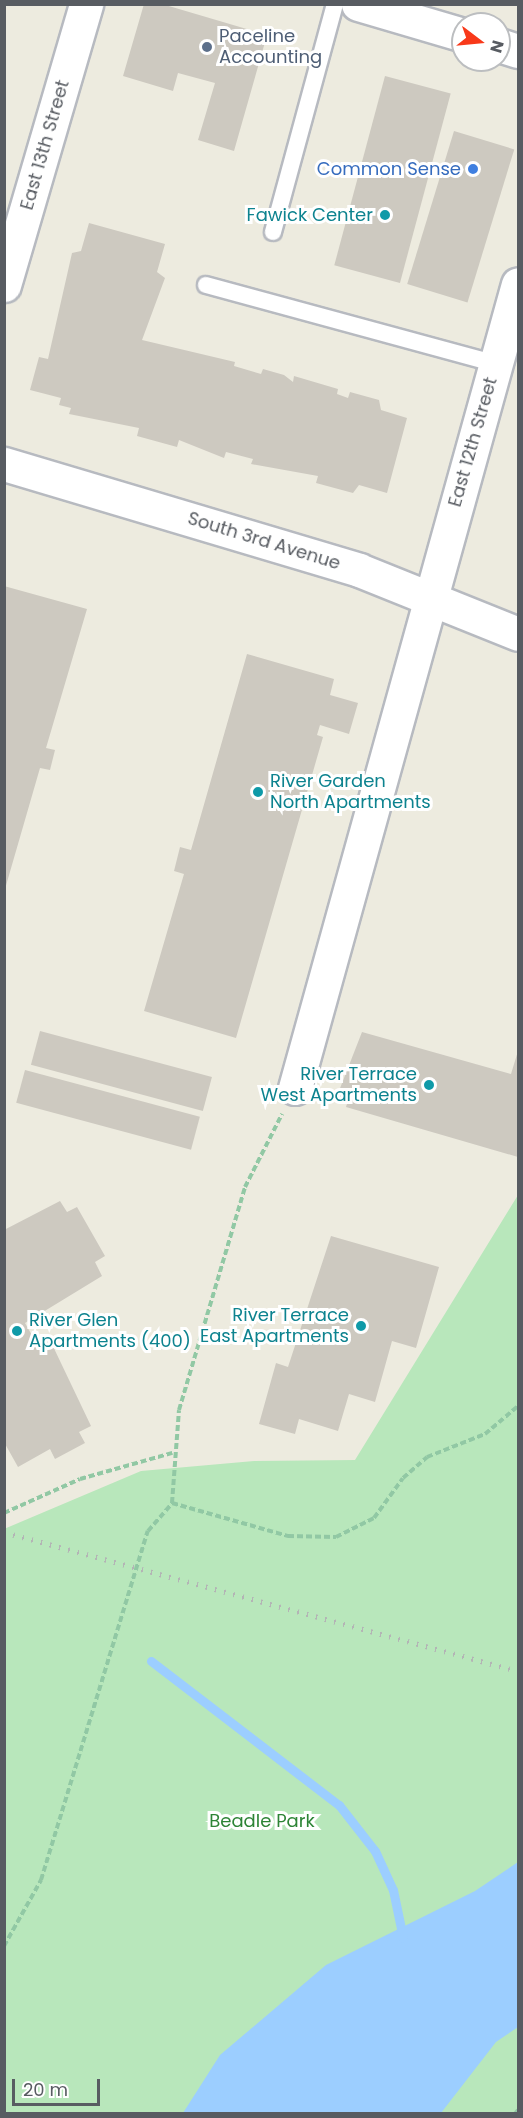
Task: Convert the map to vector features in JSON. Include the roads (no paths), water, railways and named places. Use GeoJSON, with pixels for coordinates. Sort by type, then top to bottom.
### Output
{"type":"FeatureCollection","features":[{"type":"Feature","properties":{"kind":"street","name":"East 13th Street"},"geometry":{"type":"LineString","coordinates":[[4,285],[86,4]]}},
{"type":"Feature","properties":{"kind":"street"},"geometry":{"type":"LineString","coordinates":[[358,4],[451,31]]}},
{"type":"Feature","properties":{"kind":"street","name":"East 12th Street"},"geometry":{"type":"LineString","coordinates":[[295,1088],[428,601],[519,284]]}},
{"type":"Feature","properties":{"kind":"street","name":"South 3rd Avenue"},"geometry":{"type":"LineString","coordinates":[[4,464],[359,570],[428,601],[519,634]]}},
{"type":"Feature","properties":{"kind":"lane"},"geometry":{"type":"LineString","coordinates":[[273,232],[335,4]]}},
{"type":"Feature","properties":{"kind":"lane"},"geometry":{"type":"LineString","coordinates":[[206,285],[496,364]]}},
{"type":"Feature","properties":{"kind":"water"},"geometry":{"type":"Polygon","coordinates":[[[518,1862],[518,2027],[496,2042],[441,2113],[183,2113],[220,2055],[326,1965],[475,1891],[518,1862]]]}},
{"type":"Feature","properties":{"kind":"waterway"},"geometry":{"type":"LineString","coordinates":[[151,1661],[339,1805],[375,1851],[393,1890],[403,1938]]}},
{"type":"Feature","properties":{"kind":"railway"},"geometry":{"type":"LineString","coordinates":[[4,1532],[518,1671]]}},
{"type":"Feature","properties":{"kind":"place","name":"Paceline Accounting"},"geometry":{"type":"Point","coordinates":[207,47]}},
{"type":"Feature","properties":{"kind":"place","name":"Common Sense"},"geometry":{"type":"Point","coordinates":[473,169]}},
{"type":"Feature","properties":{"kind":"place","name":"Fawick Center"},"geometry":{"type":"Point","coordinates":[385,215]}},
{"type":"Feature","properties":{"kind":"place","name":"River Garden North Apartments"},"geometry":{"type":"Point","coordinates":[258,792]}},
{"type":"Feature","properties":{"kind":"place","name":"River Terrace West Apartments"},"geometry":{"type":"Point","coordinates":[429,1085]}},
{"type":"Feature","properties":{"kind":"place","name":"River Terrace East Apartments"},"geometry":{"type":"Point","coordinates":[361,1326]}},
{"type":"Feature","properties":{"kind":"place","name":"River Glen Apartments (400)"},"geometry":{"type":"Point","coordinates":[17,1331]}},
{"type":"Feature","properties":{"kind":"park label","name":"Beadle Park"},"geometry":{"type":"Point","coordinates":[262,1821]}}]}
